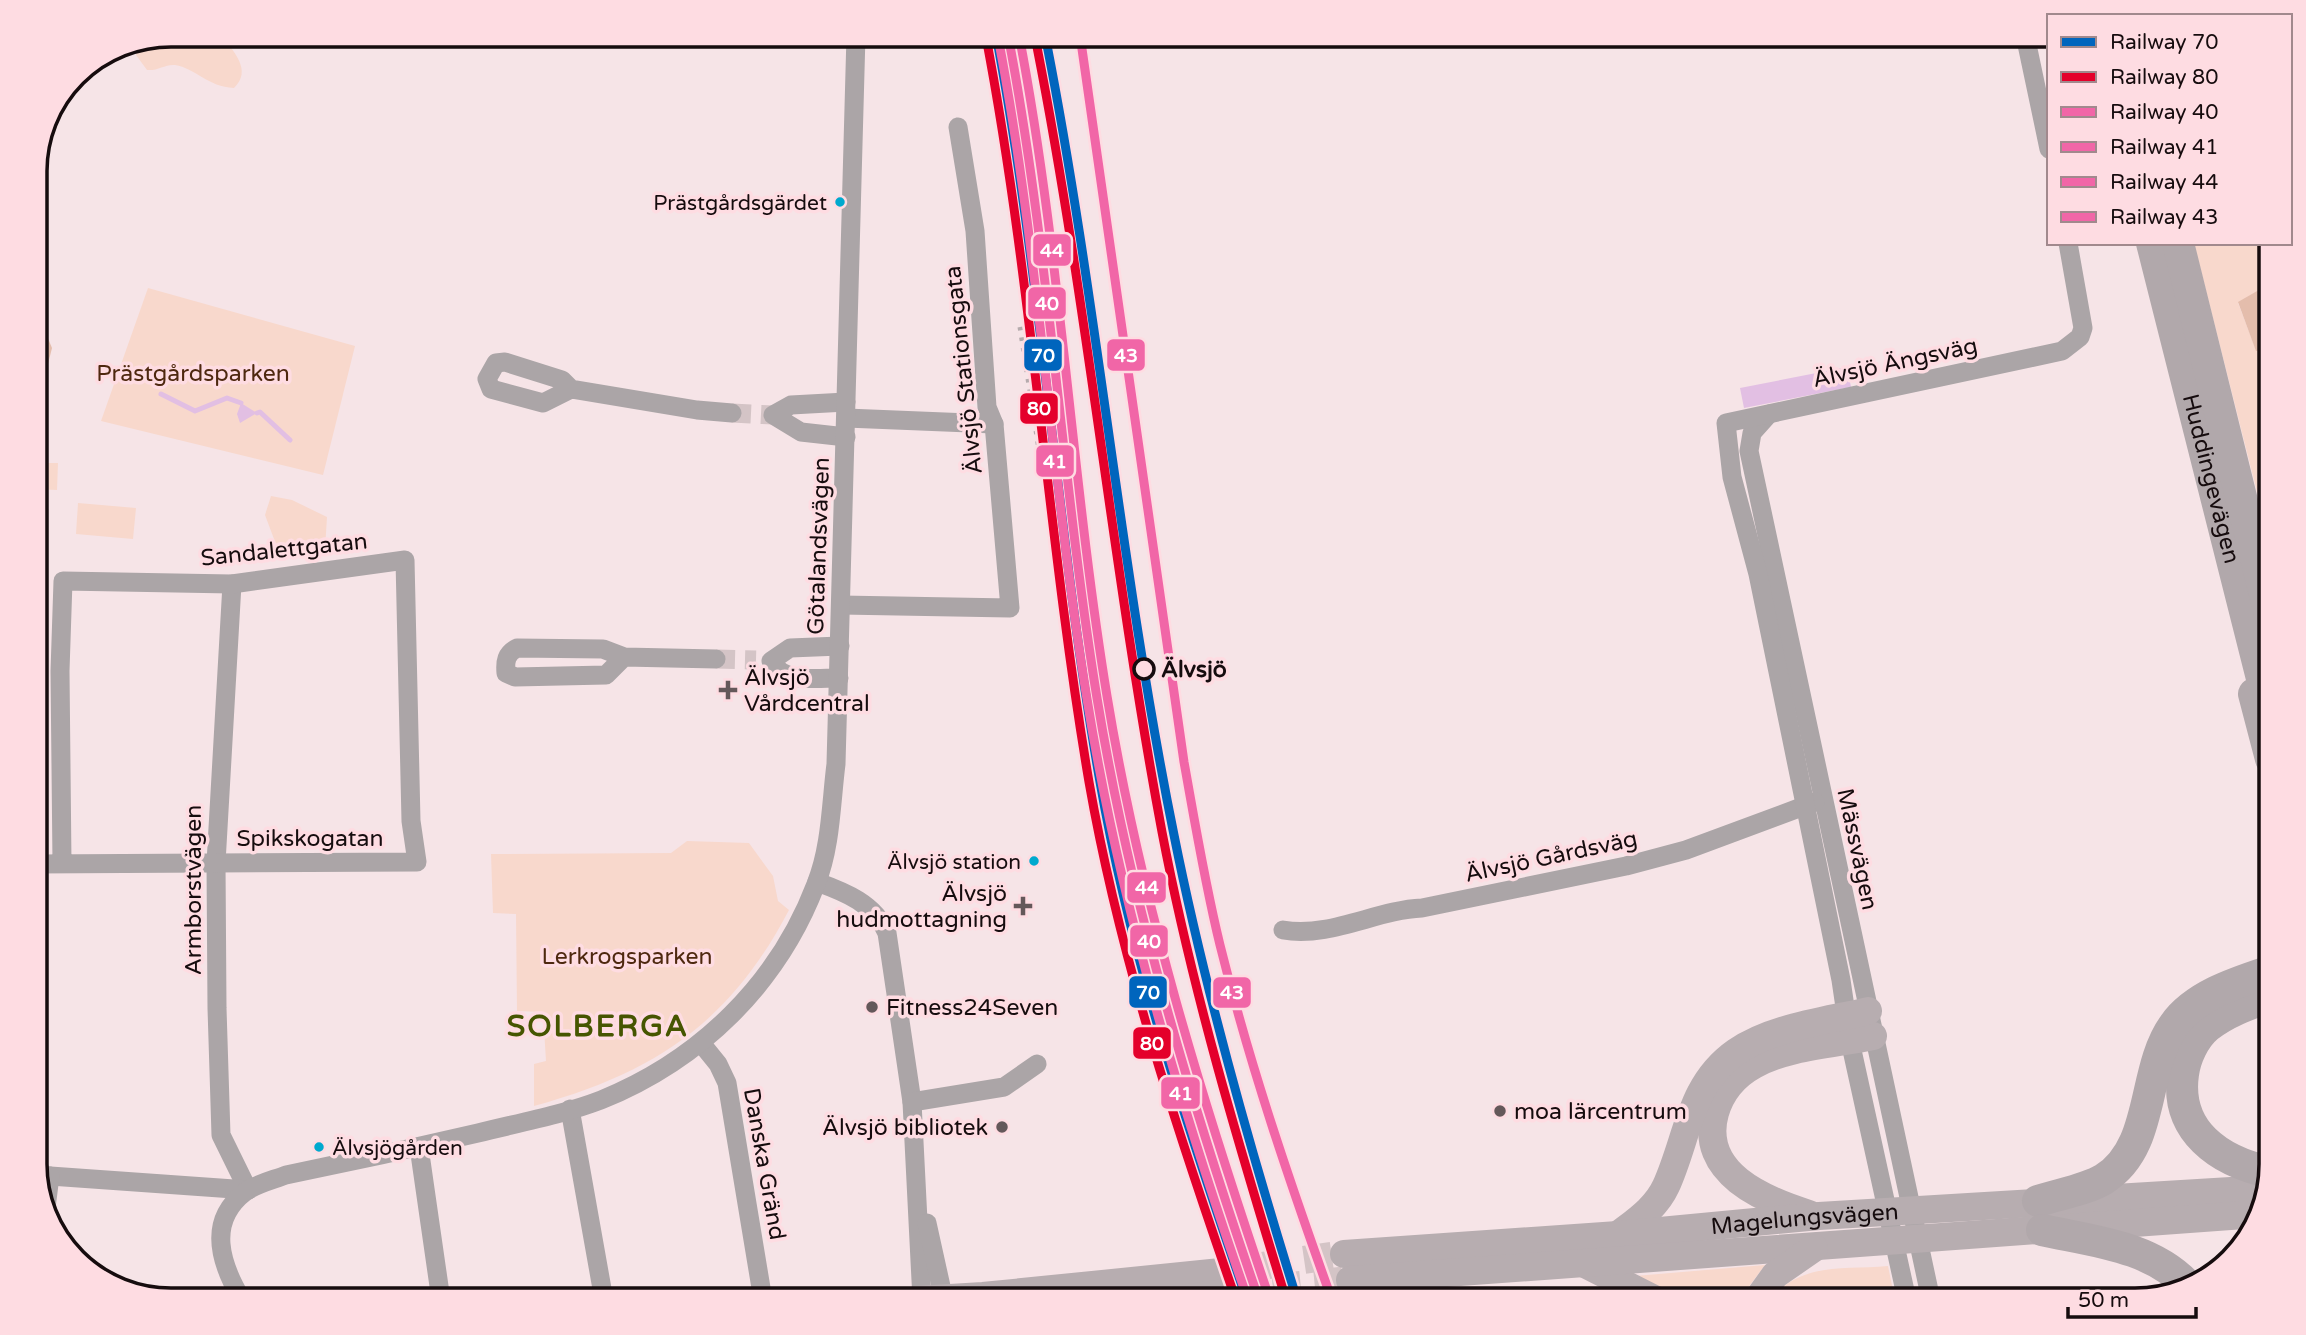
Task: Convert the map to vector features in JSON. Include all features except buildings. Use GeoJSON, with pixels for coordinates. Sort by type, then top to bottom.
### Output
{"type":"FeatureCollection","features":[{"type":"Feature","properties":{"kind":"main road","name":"Huddingevägen"},"geometry":{"type":"LineString","coordinates":[[2152,245],[2259,668]]}},
{"type":"Feature","properties":{"kind":"main road","name":"Huddingevägen"},"geometry":{"type":"LineString","coordinates":[[2178,245],[2258,567]]}},
{"type":"Feature","properties":{"kind":"main road"},"geometry":{"type":"LineString","coordinates":[[2254,651],[2251,685],[2259,713]]}},
{"type":"Feature","properties":{"kind":"main road"},"geometry":{"type":"LineString","coordinates":[[2259,980],[2236,996],[2195,1043],[2184,1063],[2181,1088],[2184,1111],[2195,1134],[2220,1154],[2259,1170]]}},
{"type":"Feature","properties":{"kind":"main road"},"geometry":{"type":"LineString","coordinates":[[2040,1216],[2103,1180],[2118,1167],[2136,1141],[2156,1063],[2174,1025],[2193,1006],[2236,996],[2259,996]]}},
{"type":"Feature","properties":{"kind":"main road"},"geometry":{"type":"LineString","coordinates":[[1819,1216],[1772,1201],[1750,1191],[1732,1177],[1721,1164],[1715,1147],[1713,1119],[1718,1102],[1728,1085],[1755,1064],[1859,1026]]}},
{"type":"Feature","properties":{"kind":"main road"},"geometry":{"type":"LineString","coordinates":[[1618,1235],[1647,1212],[1666,1186],[1692,1108],[1712,1072],[1737,1052],[1762,1039],[1859,1026]]}},
{"type":"Feature","properties":{"kind":"main road","name":"Magelungsvägen"},"geometry":{"type":"LineString","coordinates":[[2248,1214],[2040,1216],[1819,1216],[1618,1235],[1347,1267],[1583,1263],[1815,1247],[2040,1216],[2256,1190]]}},
{"type":"Feature","properties":{"kind":"main road"},"geometry":{"type":"LineString","coordinates":[[2040,1216],[2128,1249],[2164,1267],[2179,1279]]}},
{"type":"Feature","properties":{"kind":"main road"},"geometry":{"type":"LineString","coordinates":[[1766,1288],[1775,1275],[1815,1247]]}},
{"type":"Feature","properties":{"kind":"main road"},"geometry":{"type":"LineString","coordinates":[[1583,1263],[1632,1288]]}},
{"type":"Feature","properties":{"kind":"main road"},"geometry":{"type":"LineString","coordinates":[[1122,1288],[1226,1282],[1208,1288]]}},
{"type":"Feature","properties":{"kind":"street","name":"Götalandsvägen"},"geometry":{"type":"LineString","coordinates":[[235,1288],[223,1269],[221,1239],[227,1213],[248,1190],[286,1175],[419,1147],[570,1109],[630,1087],[662,1070],[723,1024],[762,980],[801,918],[817,882],[826,845],[836,764],[856,47]]}},
{"type":"Feature","properties":{"kind":"street"},"geometry":{"type":"LineString","coordinates":[[2028,47],[2047,140]]}},
{"type":"Feature","properties":{"kind":"street","name":"Älvsjö Stationsgata"},"geometry":{"type":"LineString","coordinates":[[841,606],[1010,608],[994,424],[987,407],[975,232],[958,127]]}},
{"type":"Feature","properties":{"kind":"street","name":"Älvsjö Ängsväg"},"geometry":{"type":"LineString","coordinates":[[1726,424],[2048,355],[2073,344],[2080,337],[2083,316],[2068,245]]}},
{"type":"Feature","properties":{"kind":"street"},"geometry":{"type":"LineString","coordinates":[[571,389],[696,410],[732,413]]}},
{"type":"Feature","properties":{"kind":"street","name":"Mässvägen"},"geometry":{"type":"LineString","coordinates":[[1769,414],[1752,433],[1749,451],[1813,802],[1859,1026],[1905,1288]]}},
{"type":"Feature","properties":{"kind":"street"},"geometry":{"type":"LineString","coordinates":[[846,419],[994,424]]}},
{"type":"Feature","properties":{"kind":"street","name":"Mässvägen"},"geometry":{"type":"LineString","coordinates":[[1726,424],[1732,477],[1813,802]]}},
{"type":"Feature","properties":{"kind":"street","name":"Sandalettgatan"},"geometry":{"type":"LineString","coordinates":[[62,863],[60,671],[63,581],[232,584],[405,560],[411,821],[417,862]]}},
{"type":"Feature","properties":{"kind":"street","name":"Armborstvägen"},"geometry":{"type":"LineString","coordinates":[[232,584],[216,863],[221,1135],[248,1190]]}},
{"type":"Feature","properties":{"kind":"street"},"geometry":{"type":"LineString","coordinates":[[839,678],[789,676],[763,661],[790,648],[840,646]]}},
{"type":"Feature","properties":{"kind":"street"},"geometry":{"type":"LineString","coordinates":[[624,657],[606,675],[515,677],[506,673],[505,663],[509,653],[517,648],[603,649],[624,657],[716,659]]}},
{"type":"Feature","properties":{"kind":"street","name":"Älvsjö Gårdsväg"},"geometry":{"type":"LineString","coordinates":[[1283,930],[1301,933],[1348,925],[1400,909],[1422,908],[1626,866],[1686,849],[1813,802]]}},
{"type":"Feature","properties":{"kind":"street","name":"Spikskogatan"},"geometry":{"type":"LineString","coordinates":[[48,864],[417,862]]}},
{"type":"Feature","properties":{"kind":"street"},"geometry":{"type":"LineString","coordinates":[[817,882],[846,893],[881,918],[887,933],[912,1102],[929,1288]]}},
{"type":"Feature","properties":{"kind":"street","name":"Mässvägen"},"geometry":{"type":"LineString","coordinates":[[1859,1026],[1928,1288]]}},
{"type":"Feature","properties":{"kind":"street","name":"Danska Gränd"},"geometry":{"type":"LineString","coordinates":[[701,1043],[718,1064],[727,1083],[761,1288]]}},
{"type":"Feature","properties":{"kind":"street"},"geometry":{"type":"LineString","coordinates":[[912,1102],[1004,1087],[1037,1064]]}},
{"type":"Feature","properties":{"kind":"street"},"geometry":{"type":"LineString","coordinates":[[570,1109],[602,1288]]}},
{"type":"Feature","properties":{"kind":"street"},"geometry":{"type":"LineString","coordinates":[[419,1147],[439,1288]]}},
{"type":"Feature","properties":{"kind":"street"},"geometry":{"type":"LineString","coordinates":[[49,1176],[248,1190]]}},
{"type":"Feature","properties":{"kind":"green space"},"geometry":{"type":"Polygon","coordinates":[[[230,47],[239,61],[242,74],[234,88],[225,87],[175,65],[147,70],[136,55],[155,48],[230,47]]]}},
{"type":"Feature","properties":{"kind":"green space"},"geometry":{"type":"Polygon","coordinates":[[[2195,245],[2258,245],[2258,291],[2238,303],[2256,350],[2258,350],[2258,497],[2195,245]]]}},
{"type":"Feature","properties":{"kind":"green space","name":"Prästgårdsparken"},"geometry":{"type":"Polygon","coordinates":[[[148,288],[355,346],[323,475],[101,421],[148,288]]]}},
{"type":"Feature","properties":{"kind":"green space"},"geometry":{"type":"Polygon","coordinates":[[[48,463],[58,463],[57,490],[48,490],[48,463]]]}},
{"type":"Feature","properties":{"kind":"green space"},"geometry":{"type":"Polygon","coordinates":[[[271,496],[292,500],[327,517],[325,549],[277,547],[265,515],[271,496]]]}},
{"type":"Feature","properties":{"kind":"green space"},"geometry":{"type":"Polygon","coordinates":[[[78,503],[136,508],[133,539],[76,534],[78,503]]]}},
{"type":"Feature","properties":{"kind":"green space","name":"Lerkrogsparken"},"geometry":{"type":"Polygon","coordinates":[[[687,841],[749,843],[773,876],[778,901],[789,910],[766,950],[741,984],[714,1013],[684,1038],[652,1059],[616,1077],[534,1106],[534,1064],[546,1061],[543,1012],[517,1011],[516,914],[493,913],[491,854],[671,853],[687,841]]]}},
{"type":"Feature","properties":{"kind":"green space"},"geometry":{"type":"Polygon","coordinates":[[[1765,1265],[1749,1288],[1656,1288],[1635,1276],[1765,1265]]]}},
{"type":"Feature","properties":{"kind":"green space"},"geometry":{"type":"Polygon","coordinates":[[[1888,1266],[1893,1288],[1782,1288],[1809,1274],[1839,1268],[1888,1266]]]}},
{"type":"Feature","properties":{"kind":"shaded area"},"geometry":{"type":"Polygon","coordinates":[[[2258,290],[2258,350],[2256,351],[2238,302],[2258,290]]]}},
{"type":"Feature","properties":{"kind":"shaded area"},"geometry":{"type":"Polygon","coordinates":[[[48,338],[52,348],[48,364],[48,338]]]}},
{"type":"Feature","properties":{"kind":"shaded area"},"geometry":{"type":"Polygon","coordinates":[[[1847,367],[1851,387],[1744,408],[1740,388],[1847,367]]]}},
{"type":"Feature","properties":{"kind":"shaded area"},"geometry":{"type":"Polygon","coordinates":[[[241,403],[257,413],[240,423],[237,414],[241,403]]]}},
{"type":"Feature","properties":{"kind":"waterway"},"geometry":{"type":"LineString","coordinates":[[161,394],[195,411],[227,398],[241,403]]}},
{"type":"Feature","properties":{"kind":"waterway"},"geometry":{"type":"LineString","coordinates":[[257,413],[260,412],[290,440]]}},
{"type":"Feature","properties":{"kind":"tunnel"},"geometry":{"type":"LineString","coordinates":[[732,413],[773,415]]}},
{"type":"Feature","properties":{"kind":"tunnel"},"geometry":{"type":"LineString","coordinates":[[716,659],[756,660]]}},
{"type":"Feature","properties":{"kind":"tunnel"},"geometry":{"type":"LineString","coordinates":[[1221,1272],[1344,1254]]}},
{"type":"Feature","properties":{"kind":"tunnel"},"geometry":{"type":"LineString","coordinates":[[1271,1288],[1350,1280]]}},
{"type":"Feature","properties":{"kind":"railway"},"geometry":{"type":"LineString","coordinates":[[1020,327],[1057,566]]}},
{"type":"Feature","properties":{"kind":"rail line","name":"80"},"geometry":{"type":"LineString","coordinates":[[988,47],[1016,223],[1074,689],[1089,782],[1117,914],[1152,1044],[1232,1288]]}},
{"type":"Feature","properties":{"kind":"rail line","name":"70"},"geometry":{"type":"LineString","coordinates":[[998,47],[1026,221],[1085,689],[1113,848],[1163,1044],[1243,1288]]}},
{"type":"Feature","properties":{"kind":"rail line","name":"41"},"geometry":{"type":"LineString","coordinates":[[1000,47],[1025,202],[1075,616],[1101,776],[1154,1003],[1244,1288]]}},
{"type":"Feature","properties":{"kind":"rail line","name":"40"},"geometry":{"type":"LineString","coordinates":[[1010,47],[1035,200],[1085,615],[1111,775],[1165,1002],[1210,1152],[1255,1288]]}},
{"type":"Feature","properties":{"kind":"rail line","name":"44"},"geometry":{"type":"LineString","coordinates":[[1021,47],[1056,283],[1095,614],[1121,773],[1156,925],[1197,1075],[1266,1288]]}},
{"type":"Feature","properties":{"kind":"rail line","name":"80"},"geometry":{"type":"LineString","coordinates":[[1037,47],[1071,243],[1129,636],[1162,832],[1202,1007],[1233,1123],[1283,1288]]}},
{"type":"Feature","properties":{"kind":"rail line","name":"70"},"geometry":{"type":"LineString","coordinates":[[1047,47],[1081,242],[1139,638],[1174,835],[1228,1066],[1293,1288]]}},
{"type":"Feature","properties":{"kind":"rail line","name":"43"},"geometry":{"type":"LineString","coordinates":[[1082,47],[1184,762],[1205,876],[1220,945],[1258,1080],[1328,1288]]}},
{"type":"Feature","properties":{"kind":"place","name":"Prästgårdsgärdet"},"geometry":{"type":"Point","coordinates":[840,202]}},
{"type":"Feature","properties":{"kind":"place","name":"Älvsjö"},"geometry":{"type":"Point","coordinates":[1144,669]}},
{"type":"Feature","properties":{"kind":"place","name":"Älvsjö Vårdcentral"},"geometry":{"type":"Point","coordinates":[728,690]}},
{"type":"Feature","properties":{"kind":"place","name":"Älvsjö station"},"geometry":{"type":"Point","coordinates":[1034,861]}},
{"type":"Feature","properties":{"kind":"place","name":"Älvsjö hudmottagning"},"geometry":{"type":"Point","coordinates":[1023,906]}},
{"type":"Feature","properties":{"kind":"place","name":"Fitness24Seven"},"geometry":{"type":"Point","coordinates":[872,1007]}},
{"type":"Feature","properties":{"kind":"place","name":"moa lärcentrum"},"geometry":{"type":"Point","coordinates":[1500,1111]}},
{"type":"Feature","properties":{"kind":"place","name":"Älvsjö bibliotek"},"geometry":{"type":"Point","coordinates":[1002,1127]}},
{"type":"Feature","properties":{"kind":"place","name":"Älvsjögården"},"geometry":{"type":"Point","coordinates":[319,1147]}},
{"type":"Feature","properties":{"kind":"district","name":"SOLBERGA"},"geometry":{"type":"Point","coordinates":[598,1026]}}]}
